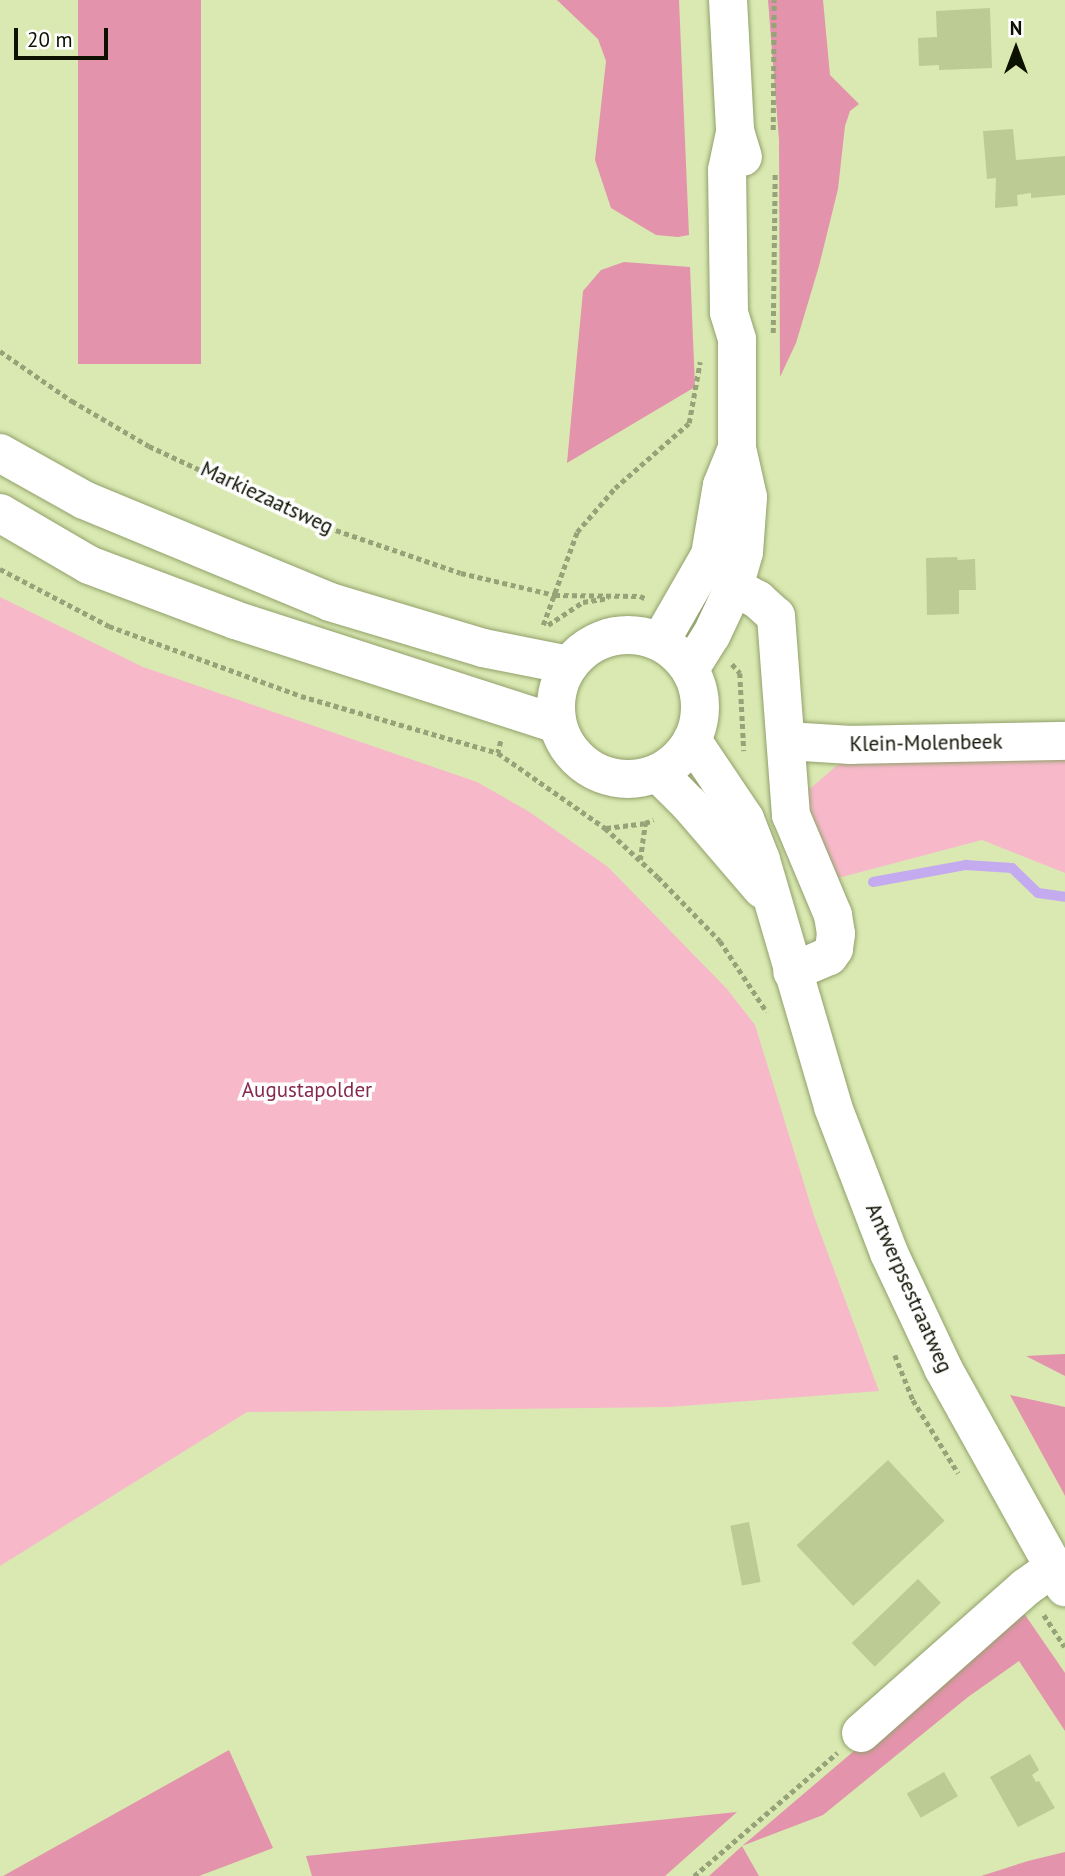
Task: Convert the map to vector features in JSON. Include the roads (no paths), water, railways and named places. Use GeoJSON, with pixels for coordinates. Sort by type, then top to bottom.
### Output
{"type":"FeatureCollection","features":[{"type":"Feature","properties":{"kind":"main road"},"geometry":{"type":"LineString","coordinates":[[690,669],[711,636],[734,587],[744,552],[748,497],[737,448],[737,339],[729,312],[727,170],[735,131],[728,0]]}},
{"type":"Feature","properties":{"kind":"main road"},"geometry":{"type":"LineString","coordinates":[[660,642],[710,555],[722,485],[737,448]]}},
{"type":"Feature","properties":{"kind":"main road"},"geometry":{"type":"LineString","coordinates":[[0,453],[84,500],[330,602],[484,648],[569,664]]}},
{"type":"Feature","properties":{"kind":"main road"},"geometry":{"type":"LineString","coordinates":[[0,513],[89,565],[235,620],[557,724]]}},
{"type":"Feature","properties":{"kind":"main road"},"geometry":{"type":"LineString","coordinates":[[734,587],[758,600],[776,616],[791,814],[832,915],[836,934],[834,949],[829,956],[792,972]]}},
{"type":"Feature","properties":{"kind":"main road"},"geometry":{"type":"LineString","coordinates":[[636,635],[660,642],[677,653],[690,669],[700,705],[699,723],[692,740],[678,759],[658,773],[633,779],[608,776],[585,765],[568,747],[557,724],[555,703],[559,683],[569,664],[587,647],[610,637],[636,635]]}},
{"type":"Feature","properties":{"kind":"main road","name":"Antwerpsestraatweg"},"geometry":{"type":"LineString","coordinates":[[692,740],[745,819],[761,860],[833,1107],[889,1254],[943,1368],[1059,1578]]}},
{"type":"Feature","properties":{"kind":"main road","name":"Klein-Molenbeek"},"geometry":{"type":"LineString","coordinates":[[787,741],[851,744],[1065,741]]}},
{"type":"Feature","properties":{"kind":"main road","name":"Antwerpsestraatweg"},"geometry":{"type":"LineString","coordinates":[[658,773],[690,804],[772,901]]}},
{"type":"Feature","properties":{"kind":"main road"},"geometry":{"type":"LineString","coordinates":[[861,1733],[1026,1587],[1059,1578]]}},
{"type":"Feature","properties":{"kind":"waterway"},"geometry":{"type":"LineString","coordinates":[[873,882],[966,865],[1012,868],[1038,893],[1065,897]]}},
{"type":"Feature","properties":{"kind":"park label","name":"Augustapolder"},"geometry":{"type":"Point","coordinates":[307,1090]}}]}
